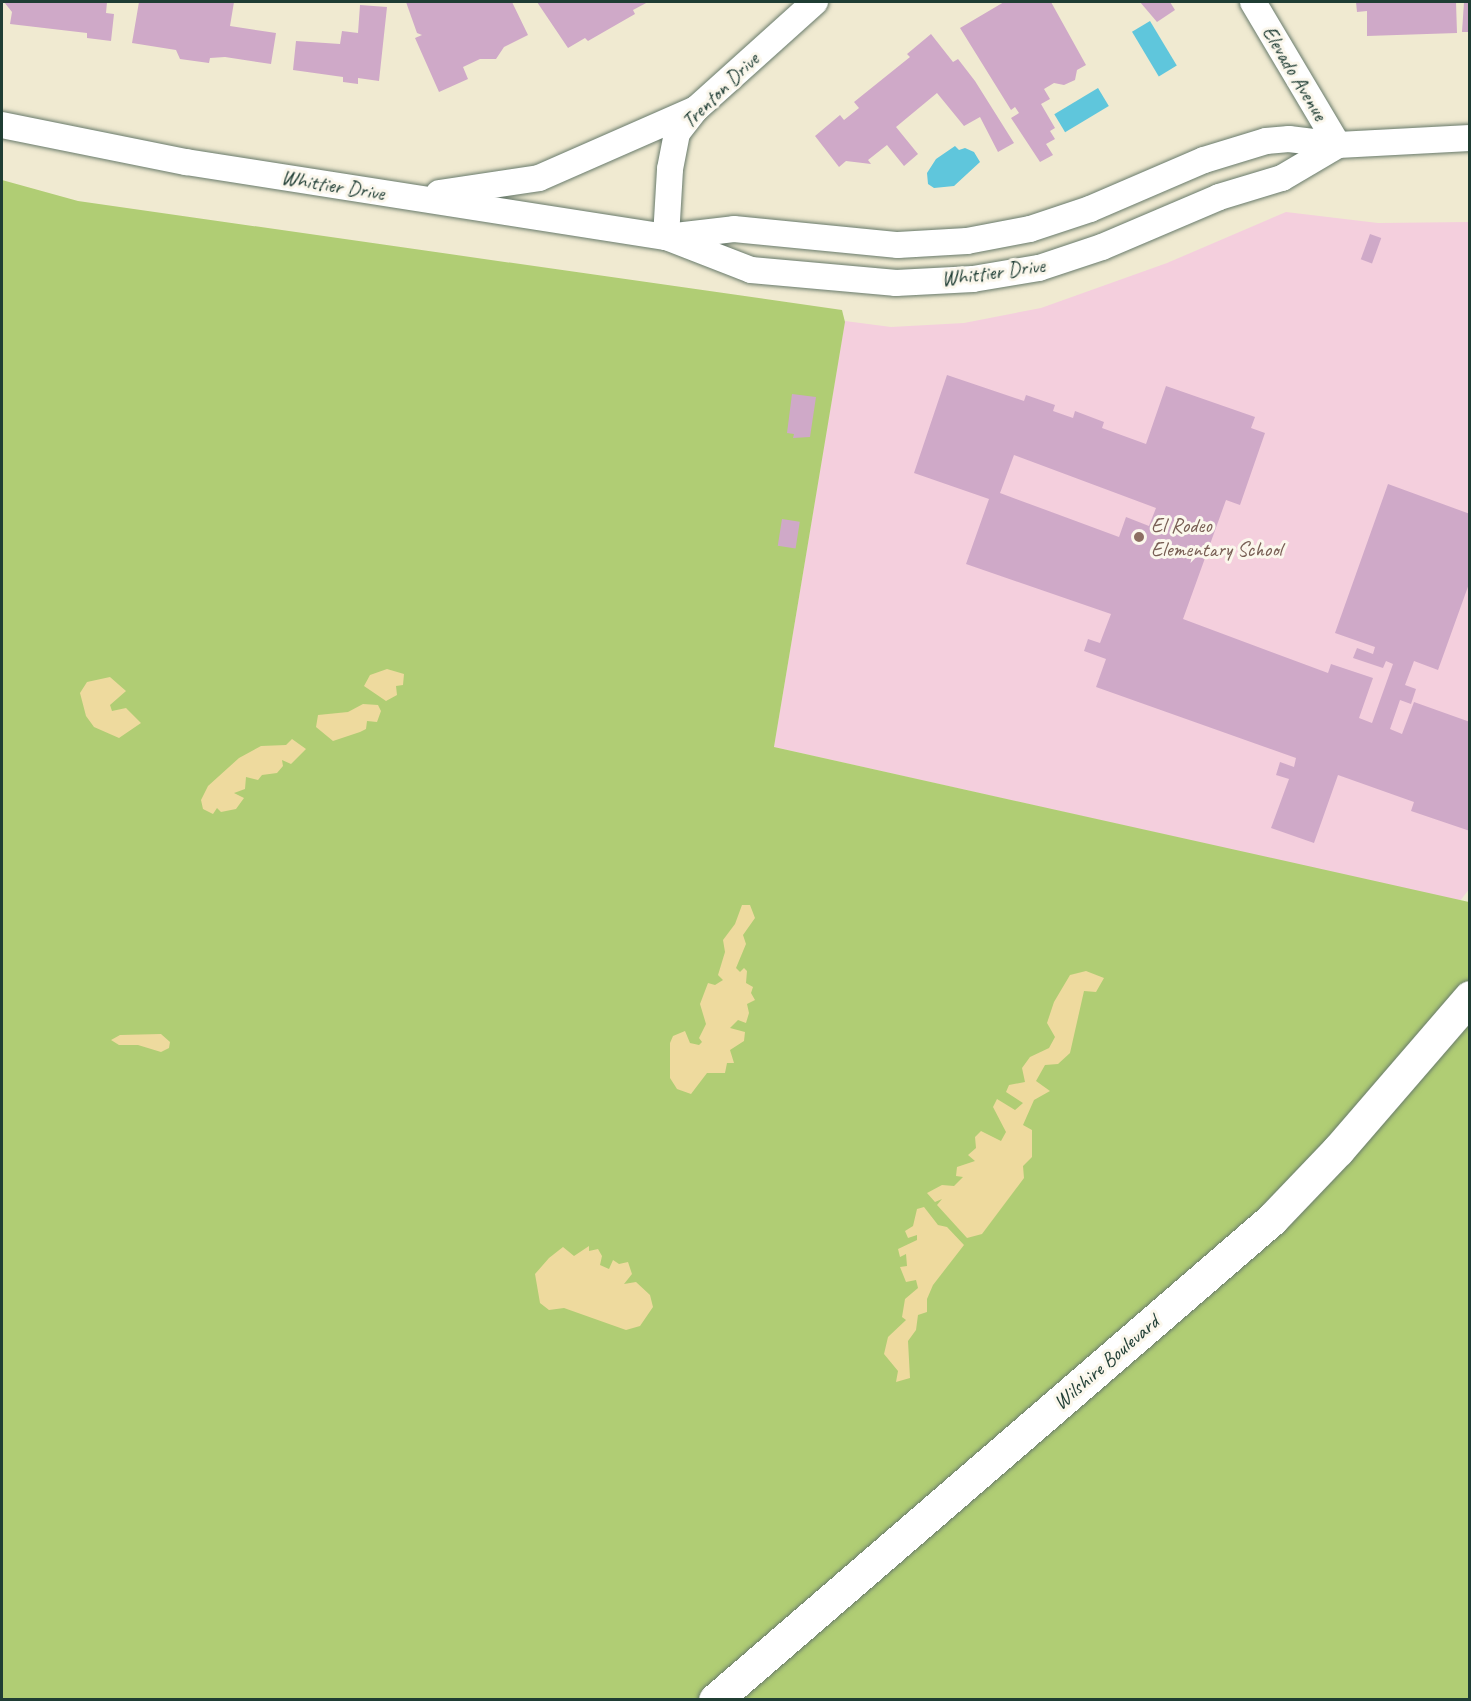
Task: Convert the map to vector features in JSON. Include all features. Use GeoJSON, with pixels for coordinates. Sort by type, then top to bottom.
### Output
{"type":"FeatureCollection","features":[{"type":"Feature","properties":{"kind":"main road","name":"Wilshire Boulevard"},"geometry":{"type":"LineString","coordinates":[[716,1700],[1272,1219],[1338,1150],[1470,997]]}},
{"type":"Feature","properties":{"kind":"street","name":"Trenton Drive"},"geometry":{"type":"LineString","coordinates":[[666,237],[670,169],[677,133],[696,109],[815,2]]}},
{"type":"Feature","properties":{"kind":"street","name":"Elevado Avenue"},"geometry":{"type":"LineString","coordinates":[[1253,2],[1338,145]]}},
{"type":"Feature","properties":{"kind":"street"},"geometry":{"type":"LineString","coordinates":[[411,197],[539,178],[696,109]]}},
{"type":"Feature","properties":{"kind":"street","name":"Whittier Drive"},"geometry":{"type":"LineString","coordinates":[[2,125],[186,162],[666,237],[751,270],[896,283],[973,279],[1039,268],[1102,247],[1219,197],[1301,170],[1338,145]]}},
{"type":"Feature","properties":{"kind":"street","name":"Whittier Drive"},"geometry":{"type":"LineString","coordinates":[[666,237],[734,230],[898,245],[967,241],[1040,226],[1090,209],[1204,160],[1261,143],[1289,139],[1338,145],[1470,138]]}},
{"type":"Feature","properties":{"kind":"shaded area","name":"El Rodeo Elementary School"},"geometry":{"type":"Polygon","coordinates":[[[1286,212],[1378,223],[1469,222],[1470,888],[1460,901],[774,747],[845,321],[891,327],[964,323],[1041,308],[1167,263],[1286,212]]]}},
{"type":"Feature","properties":{"kind":"green space"},"geometry":{"type":"Polygon","coordinates":[[[2,180],[78,201],[842,310],[845,322],[774,747],[1469,902],[1469,1699],[2,1699],[2,180]]]}},
{"type":"Feature","properties":{"kind":"sand"},"geometry":{"type":"Polygon","coordinates":[[[387,669],[404,674],[403,685],[396,686],[397,695],[386,701],[364,686],[370,675],[387,669]]]}},
{"type":"Feature","properties":{"kind":"sand"},"geometry":{"type":"Polygon","coordinates":[[[110,677],[126,691],[110,705],[112,711],[126,708],[141,723],[119,738],[94,727],[86,716],[80,693],[87,682],[110,677]]]}},
{"type":"Feature","properties":{"kind":"sand"},"geometry":{"type":"Polygon","coordinates":[[[363,704],[378,705],[381,711],[377,722],[367,721],[366,729],[360,732],[333,741],[316,727],[318,715],[348,712],[363,704]]]}},
{"type":"Feature","properties":{"kind":"sand"},"geometry":{"type":"Polygon","coordinates":[[[292,739],[306,749],[291,764],[282,760],[283,766],[277,773],[262,775],[258,780],[246,777],[245,789],[234,793],[244,798],[236,809],[221,812],[217,808],[213,814],[203,809],[201,800],[208,786],[239,758],[261,746],[286,745],[292,739]]]}},
{"type":"Feature","properties":{"kind":"sand"},"geometry":{"type":"Polygon","coordinates":[[[742,905],[750,905],[755,918],[743,935],[746,944],[736,968],[740,972],[744,968],[747,971],[746,983],[753,987],[751,993],[755,1000],[747,1004],[749,1013],[746,1023],[738,1020],[730,1028],[745,1032],[744,1041],[730,1050],[734,1063],[727,1063],[725,1073],[707,1073],[691,1094],[677,1089],[670,1078],[670,1043],[673,1036],[685,1031],[690,1043],[699,1045],[702,1042],[699,1038],[706,1024],[700,1004],[708,983],[715,985],[723,980],[718,975],[725,952],[723,940],[735,924],[742,905]]]}},
{"type":"Feature","properties":{"kind":"sand"},"geometry":{"type":"Polygon","coordinates":[[[1086,971],[1104,978],[1096,992],[1084,991],[1070,1053],[1058,1064],[1045,1065],[1036,1081],[1050,1091],[1034,1100],[1023,1125],[1032,1130],[1032,1157],[1023,1166],[1024,1178],[982,1234],[967,1238],[937,1205],[942,1199],[935,1202],[927,1193],[942,1185],[954,1186],[963,1177],[956,1176],[957,1167],[975,1161],[968,1155],[976,1148],[975,1137],[981,1131],[1001,1141],[1006,1132],[993,1107],[997,1099],[1015,1110],[1023,1103],[1006,1092],[1009,1085],[1025,1082],[1022,1068],[1030,1057],[1049,1048],[1055,1037],[1047,1023],[1054,1002],[1070,975],[1086,971]]]}},
{"type":"Feature","properties":{"kind":"sand"},"geometry":{"type":"Polygon","coordinates":[[[161,1034],[170,1042],[169,1048],[161,1052],[138,1045],[119,1045],[111,1040],[120,1035],[161,1034]]]}},
{"type":"Feature","properties":{"kind":"sand"},"geometry":{"type":"Polygon","coordinates":[[[924,1207],[938,1225],[947,1227],[964,1245],[933,1285],[927,1299],[927,1312],[918,1315],[916,1330],[908,1341],[910,1378],[896,1382],[898,1371],[884,1354],[888,1337],[906,1320],[902,1317],[905,1299],[918,1288],[916,1280],[906,1282],[900,1267],[907,1266],[906,1254],[900,1257],[898,1249],[917,1240],[917,1235],[908,1238],[905,1231],[913,1226],[917,1209],[924,1207]]]}},
{"type":"Feature","properties":{"kind":"sand"},"geometry":{"type":"Polygon","coordinates":[[[589,1246],[589,1251],[598,1249],[602,1256],[600,1265],[609,1269],[613,1260],[619,1264],[628,1262],[632,1274],[624,1284],[636,1282],[650,1295],[653,1307],[640,1326],[626,1330],[564,1308],[549,1310],[540,1303],[535,1274],[563,1247],[574,1256],[589,1246]]]}},
{"type":"Feature","properties":{"kind":"water"},"geometry":{"type":"Polygon","coordinates":[[[1150,21],[1177,66],[1159,76],[1132,32],[1150,21]]]}},
{"type":"Feature","properties":{"kind":"water"},"geometry":{"type":"Polygon","coordinates":[[[1098,88],[1109,106],[1065,132],[1054,114],[1098,88]]]}},
{"type":"Feature","properties":{"kind":"water"},"geometry":{"type":"Polygon","coordinates":[[[955,146],[959,150],[965,148],[974,152],[980,162],[954,186],[934,188],[928,184],[927,173],[936,159],[955,146]]]}},
{"type":"Feature","properties":{"kind":"building"},"geometry":{"type":"Polygon","coordinates":[[[4,2],[107,2],[106,13],[114,14],[111,41],[87,38],[87,33],[10,24],[12,12],[4,2]]]}},
{"type":"Feature","properties":{"kind":"building"},"geometry":{"type":"Polygon","coordinates":[[[139,2],[234,2],[230,26],[276,33],[271,64],[225,57],[210,58],[209,63],[180,59],[176,50],[132,43],[139,2]]]}},
{"type":"Feature","properties":{"kind":"building"},"geometry":{"type":"Polygon","coordinates":[[[406,2],[512,2],[528,35],[504,47],[496,59],[480,59],[463,67],[468,79],[439,92],[415,38],[422,35],[417,33],[406,2]]]}},
{"type":"Feature","properties":{"kind":"building"},"geometry":{"type":"Polygon","coordinates":[[[537,2],[648,2],[633,10],[635,14],[588,41],[585,38],[568,48],[537,2]]]}},
{"type":"Feature","properties":{"kind":"building"},"geometry":{"type":"Polygon","coordinates":[[[1004,2],[1051,2],[1086,65],[1077,70],[1075,80],[1064,85],[1054,83],[1044,89],[1050,99],[1041,104],[1055,128],[1050,131],[1055,139],[1046,144],[1053,155],[1040,162],[1011,118],[1019,113],[1015,107],[1011,110],[960,28],[1004,2]]]}},
{"type":"Feature","properties":{"kind":"building"},"geometry":{"type":"Polygon","coordinates":[[[1140,2],[1170,2],[1175,10],[1157,22],[1140,2]]]}},
{"type":"Feature","properties":{"kind":"building"},"geometry":{"type":"Polygon","coordinates":[[[1356,2],[1456,2],[1457,33],[1367,36],[1367,11],[1357,12],[1356,2]]]}},
{"type":"Feature","properties":{"kind":"building"},"geometry":{"type":"Polygon","coordinates":[[[1464,2],[1470,2],[1470,32],[1462,32],[1464,2]]]}},
{"type":"Feature","properties":{"kind":"building"},"geometry":{"type":"Polygon","coordinates":[[[360,5],[387,7],[379,81],[358,78],[358,84],[343,82],[343,77],[293,70],[296,41],[340,44],[342,31],[358,33],[360,5]]]}},
{"type":"Feature","properties":{"kind":"building"},"geometry":{"type":"Polygon","coordinates":[[[931,34],[953,62],[958,59],[975,81],[1014,143],[998,152],[980,117],[964,126],[937,93],[896,127],[918,154],[904,166],[887,145],[868,160],[871,164],[846,161],[839,167],[815,136],[840,115],[844,120],[859,108],[854,102],[910,57],[907,54],[931,34]]]}},
{"type":"Feature","properties":{"kind":"building"},"geometry":{"type":"Polygon","coordinates":[[[1370,234],[1381,238],[1372,263],[1361,259],[1370,234]]]}},
{"type":"Feature","properties":{"kind":"building"},"geometry":{"type":"Polygon","coordinates":[[[947,375],[1024,401],[1026,395],[1055,405],[1053,411],[1073,418],[1075,411],[1104,422],[1102,428],[1146,444],[1166,386],[1255,417],[1251,428],[1265,433],[1240,505],[1226,500],[1183,619],[1328,673],[1331,664],[1373,678],[1359,718],[1372,723],[1393,664],[1386,661],[1383,668],[1353,658],[1357,648],[1373,654],[1375,647],[1335,633],[1388,484],[1470,514],[1470,581],[1438,670],[1414,661],[1405,685],[1416,689],[1411,704],[1400,700],[1390,729],[1402,734],[1414,702],[1470,722],[1470,831],[1411,811],[1414,802],[1338,775],[1314,843],[1271,828],[1289,779],[1276,775],[1280,762],[1294,767],[1296,758],[1096,687],[1106,659],[1084,651],[1088,639],[1100,643],[1111,614],[966,564],[989,499],[914,473],[947,375]],[[1014,455],[1000,493],[1119,537],[1126,517],[1149,526],[1156,508],[1014,455]]]}},
{"type":"Feature","properties":{"kind":"building"},"geometry":{"type":"Polygon","coordinates":[[[792,394],[816,397],[810,437],[793,438],[794,434],[787,433],[792,394]]]}},
{"type":"Feature","properties":{"kind":"building"},"geometry":{"type":"Polygon","coordinates":[[[782,519],[800,522],[796,548],[778,546],[782,519]]]}},
{"type":"Feature","properties":{"kind":"place","name":"El Rodeo Elementary School"},"geometry":{"type":"Point","coordinates":[1139,537]}}]}
